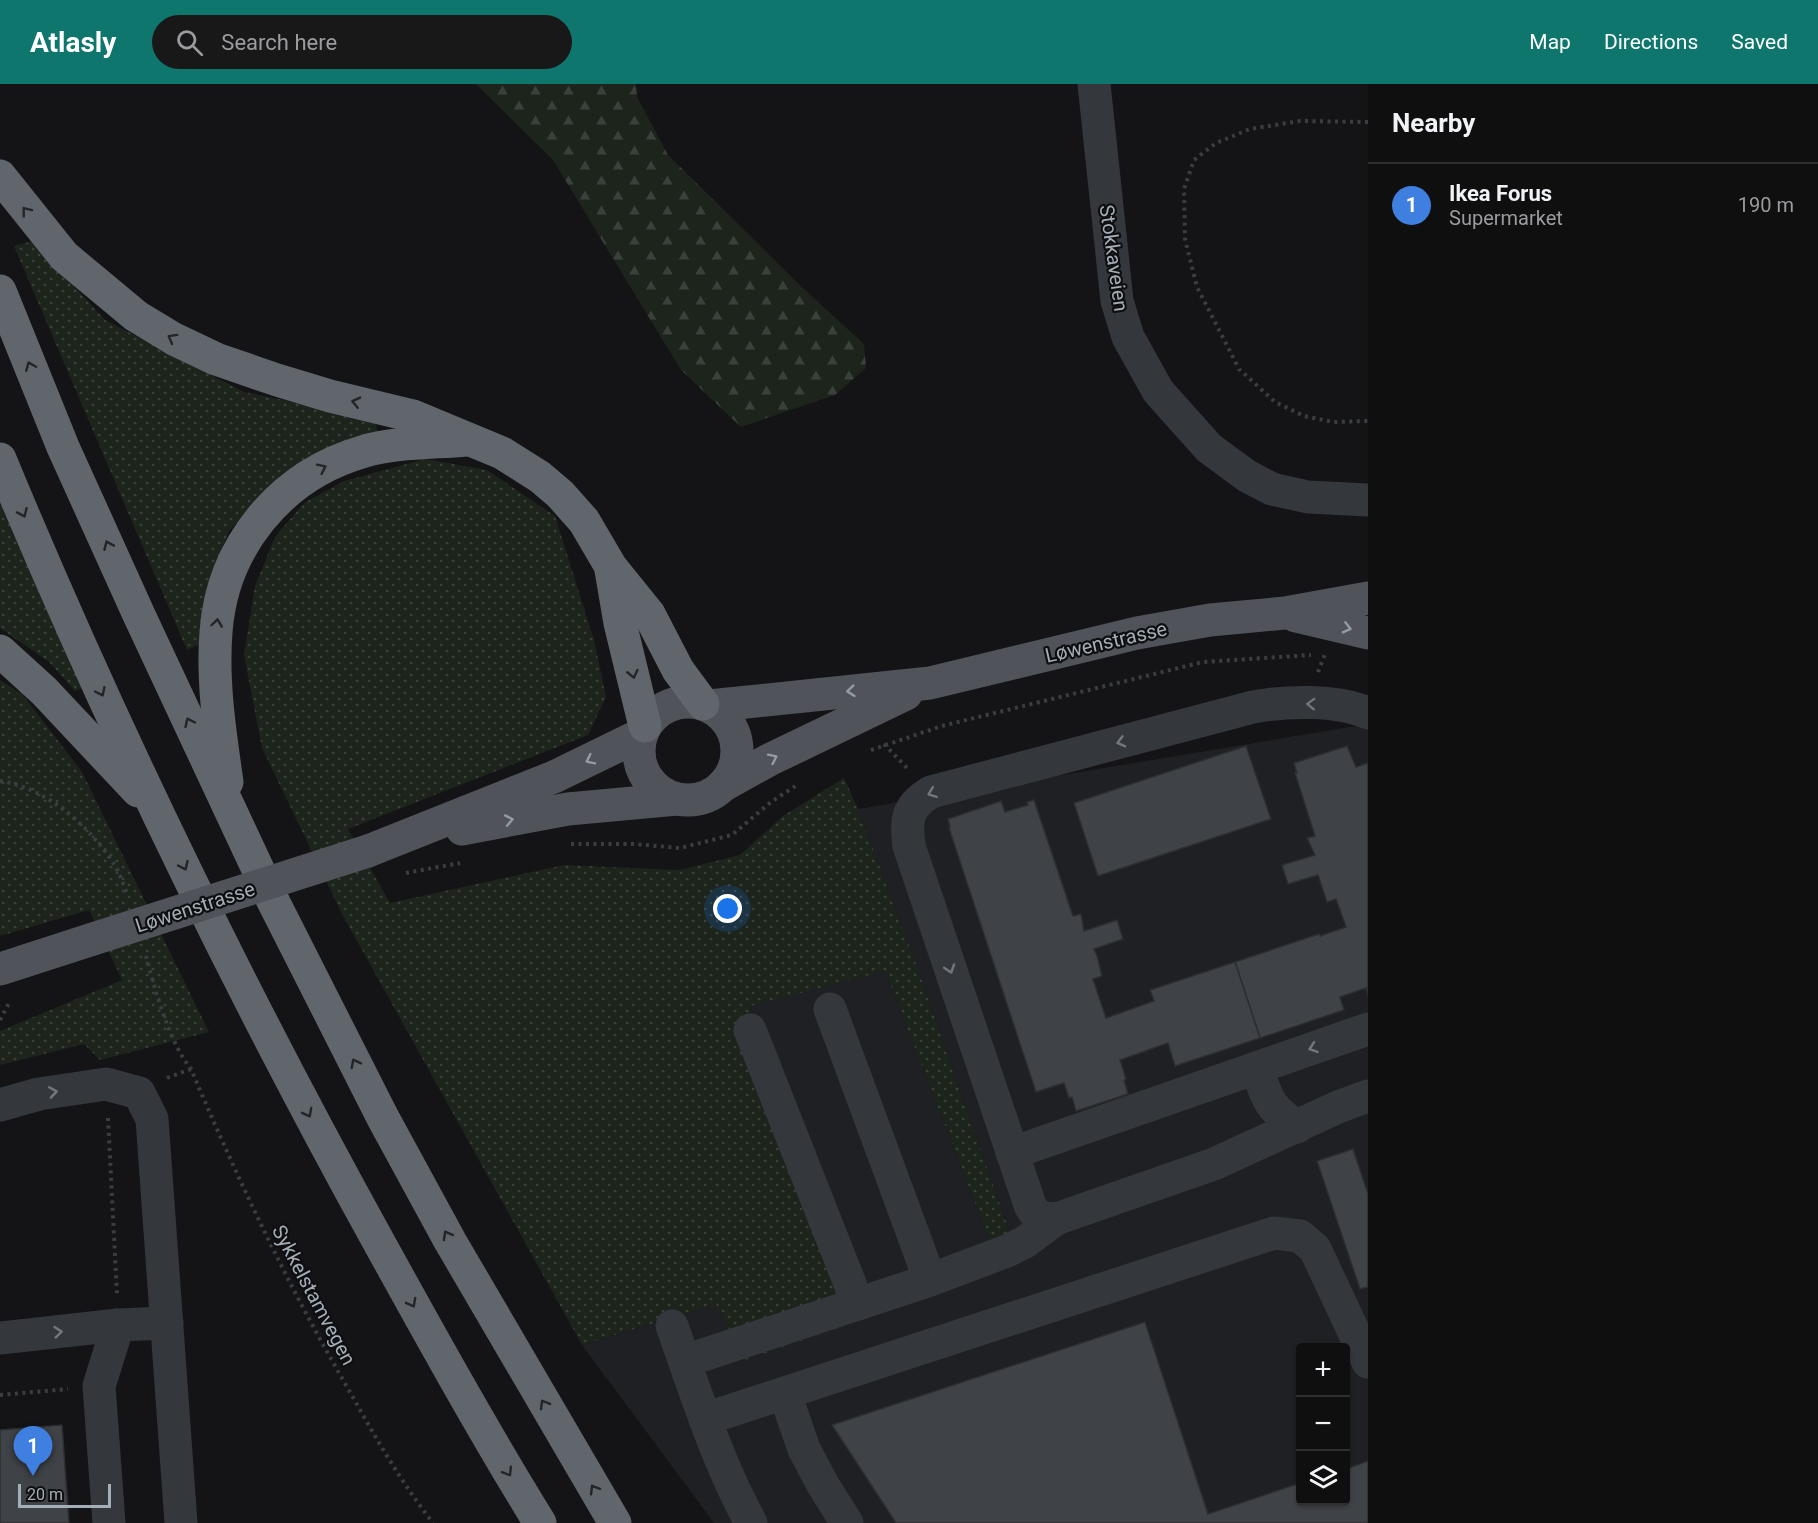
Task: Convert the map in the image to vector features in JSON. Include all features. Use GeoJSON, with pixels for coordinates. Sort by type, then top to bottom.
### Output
{"type":"FeatureCollection","features":[{"type":"Feature","properties":{"kind":"highway"},"geometry":{"type":"LineString","coordinates":[[0,176],[64,256],[136,316],[174,339],[216,358],[277,380],[330,396],[413,416],[512,459],[540,477],[560,494],[584,521],[611,567],[649,614],[678,670],[706,705]]}},
{"type":"Feature","properties":{"kind":"highway"},"geometry":{"type":"LineString","coordinates":[[0,291],[63,447],[231,814],[383,1118],[490,1311],[615,1523]]}},
{"type":"Feature","properties":{"kind":"highway"},"geometry":{"type":"LineString","coordinates":[[231,814],[216,681],[216,629],[226,579],[251,530],[288,489],[311,473],[334,462],[383,447],[468,440]]}},
{"type":"Feature","properties":{"kind":"highway"},"geometry":{"type":"LineString","coordinates":[[0,459],[97,682],[230,962],[325,1145],[439,1353],[494,1450],[540,1523]]}},
{"type":"Feature","properties":{"kind":"highway"},"geometry":{"type":"LineString","coordinates":[[611,567],[620,623],[644,730]]}},
{"type":"Feature","properties":{"kind":"highway"},"geometry":{"type":"LineString","coordinates":[[0,651],[44,691],[159,813]]}},
{"type":"Feature","properties":{"kind":"main road","name":"Løwenstrasse"},"geometry":{"type":"LineString","coordinates":[[706,705],[930,683],[1137,633],[1210,620],[1285,613],[1368,598]]}},
{"type":"Feature","properties":{"kind":"main road","name":"Løwenstrasse"},"geometry":{"type":"LineString","coordinates":[[1285,613],[1368,633]]}},
{"type":"Feature","properties":{"kind":"main road","name":"Løwenstrasse"},"geometry":{"type":"LineString","coordinates":[[722,786],[769,760],[930,683]]}},
{"type":"Feature","properties":{"kind":"main road"},"geometry":{"type":"LineString","coordinates":[[690,702],[706,705],[722,715],[732,728],[736,743],[736,758],[732,773],[722,786],[701,798],[677,799],[664,794],[645,774],[639,754],[644,730],[654,716],[671,705],[690,702]]}},
{"type":"Feature","properties":{"kind":"main road","name":"Løwenstrasse"},"geometry":{"type":"LineString","coordinates":[[0,969],[378,847],[554,777],[644,730]]}},
{"type":"Feature","properties":{"kind":"main road","name":"Løwenstrasse"},"geometry":{"type":"LineString","coordinates":[[378,847],[568,809],[677,799]]}},
{"type":"Feature","properties":{"kind":"street","name":"Stokkaveien"},"geometry":{"type":"LineString","coordinates":[[1094,84],[1117,302],[1128,337],[1158,391],[1209,448],[1247,476],[1272,489],[1308,498],[1368,500]]}},
{"type":"Feature","properties":{"kind":"street"},"geometry":{"type":"LineString","coordinates":[[1056,1219],[1041,1218],[1033,1212],[1012,1153],[909,846],[907,823],[911,809],[931,792],[1253,707],[1277,703],[1333,705],[1368,713]]}},
{"type":"Feature","properties":{"kind":"street"},"geometry":{"type":"LineString","coordinates":[[830,1009],[930,1280]]}},
{"type":"Feature","properties":{"kind":"street"},"geometry":{"type":"LineString","coordinates":[[1012,1153],[1368,1029]]}},
{"type":"Feature","properties":{"kind":"street"},"geometry":{"type":"LineString","coordinates":[[750,1030],[858,1304]]}},
{"type":"Feature","properties":{"kind":"street"},"geometry":{"type":"LineString","coordinates":[[1257,1068],[1267,1098],[1277,1112],[1297,1127]]}},
{"type":"Feature","properties":{"kind":"street"},"geometry":{"type":"LineString","coordinates":[[0,1105],[39,1094],[106,1084],[139,1093],[152,1119],[181,1523]]}},
{"type":"Feature","properties":{"kind":"street"},"geometry":{"type":"LineString","coordinates":[[685,1361],[930,1280],[1025,1242],[1056,1219],[1214,1164],[1368,1096]]}},
{"type":"Feature","properties":{"kind":"street"},"geometry":{"type":"LineString","coordinates":[[705,1419],[1274,1233],[1300,1236],[1315,1249],[1368,1362]]}},
{"type":"Feature","properties":{"kind":"street"},"geometry":{"type":"LineString","coordinates":[[0,1338],[118,1325],[167,1323]]}},
{"type":"Feature","properties":{"kind":"street"},"geometry":{"type":"LineString","coordinates":[[109,1523],[99,1386],[118,1325]]}},
{"type":"Feature","properties":{"kind":"street"},"geometry":{"type":"LineString","coordinates":[[672,1326],[705,1419],[736,1496],[752,1523]]}},
{"type":"Feature","properties":{"kind":"street"},"geometry":{"type":"LineString","coordinates":[[785,1394],[804,1449],[847,1523]]}},
{"type":"Feature","properties":{"kind":"path"},"geometry":{"type":"LineString","coordinates":[[1368,122],[1300,121],[1250,129],[1216,143],[1194,160],[1184,189],[1185,239],[1197,287],[1239,369],[1275,402],[1304,416],[1333,422],[1368,421]]}},
{"type":"Feature","properties":{"kind":"path"},"geometry":{"type":"LineString","coordinates":[[864,752],[942,726],[1203,662],[1331,654]]}},
{"type":"Feature","properties":{"kind":"path"},"geometry":{"type":"LineString","coordinates":[[566,844],[633,844],[680,848],[732,835],[771,802],[798,785]]}},
{"type":"Feature","properties":{"kind":"path"},"geometry":{"type":"LineString","coordinates":[[398,874],[465,862]]}},
{"type":"Feature","properties":{"kind":"path"},"geometry":{"type":"LineString","coordinates":[[0,1020],[10,1001]]}},
{"type":"Feature","properties":{"kind":"path","name":"Sykkelstamvegen"},"geometry":{"type":"LineString","coordinates":[[191,1069],[248,1198],[288,1281],[373,1432],[418,1504],[433,1523]]}},
{"type":"Feature","properties":{"kind":"path"},"geometry":{"type":"LineString","coordinates":[[106,1084],[118,1325]]}},
{"type":"Feature","properties":{"kind":"shaded area"},"geometry":{"type":"Polygon","coordinates":[[[1368,724],[1368,1523],[714,1523],[582,1345],[716,1304],[857,1321],[750,1005],[885,971],[992,1246],[1015,1248],[914,958],[858,809],[1368,724]]]}},
{"type":"Feature","properties":{"kind":"green space"},"geometry":{"type":"Polygon","coordinates":[[[476,84],[636,84],[637,97],[668,155],[804,289],[864,344],[866,368],[835,395],[741,427],[681,370],[553,160],[476,84]]]}},
{"type":"Feature","properties":{"kind":"green space"},"geometry":{"type":"Polygon","coordinates":[[[33,241],[105,320],[244,392],[374,419],[378,433],[330,448],[275,481],[229,531],[209,582],[200,644],[187,650],[14,246],[33,241]]]}},
{"type":"Feature","properties":{"kind":"green space"},"geometry":{"type":"Polygon","coordinates":[[[425,459],[487,470],[555,516],[594,640],[606,697],[588,735],[348,829],[390,903],[564,865],[680,870],[740,855],[783,816],[844,778],[858,809],[914,958],[1015,1248],[992,1246],[885,971],[750,1006],[858,1321],[745,1360],[716,1304],[582,1345],[342,914],[262,748],[244,655],[255,586],[275,537],[304,503],[344,481],[425,459]]]}},
{"type":"Feature","properties":{"kind":"green space"},"geometry":{"type":"Polygon","coordinates":[[[0,498],[83,688],[75,691],[49,662],[0,628],[0,498]]]}},
{"type":"Feature","properties":{"kind":"green space"},"geometry":{"type":"Polygon","coordinates":[[[0,680],[23,695],[82,772],[209,1032],[100,1060],[84,1044],[0,1065],[0,1031],[122,980],[89,910],[0,936],[0,680]]]}},
{"type":"Feature","properties":{"kind":"building"},"geometry":{"type":"Polygon","coordinates":[[[1246,746],[1271,819],[1098,876],[1074,803],[1246,746]]]}},
{"type":"Feature","properties":{"kind":"building"},"geometry":{"type":"Polygon","coordinates":[[[1347,746],[1356,767],[1368,763],[1368,996],[1366,988],[1340,997],[1344,1010],[1260,1038],[1235,962],[1346,927],[1336,899],[1327,902],[1318,875],[1288,884],[1282,865],[1315,855],[1307,838],[1315,836],[1295,773],[1297,773],[1294,763],[1347,746]]]}},
{"type":"Feature","properties":{"kind":"building"},"geometry":{"type":"Polygon","coordinates":[[[1034,800],[1073,916],[1081,914],[1084,931],[1117,920],[1123,939],[1094,949],[1102,976],[1093,979],[1106,1018],[1154,1001],[1150,990],[1235,962],[1260,1038],[1175,1066],[1168,1043],[1120,1060],[1128,1094],[1076,1111],[1072,1097],[1069,1098],[1064,1083],[1036,1092],[949,828],[948,819],[1001,801],[1005,812],[1028,805],[1027,802],[1034,800]]]}},
{"type":"Feature","properties":{"kind":"building"},"geometry":{"type":"Polygon","coordinates":[[[1353,1149],[1368,1194],[1368,1287],[1360,1289],[1317,1161],[1353,1149]]]}},
{"type":"Feature","properties":{"kind":"building"},"geometry":{"type":"Polygon","coordinates":[[[1145,1322],[1208,1514],[1296,1484],[1296,1505],[1350,1505],[1350,1468],[1368,1461],[1368,1523],[896,1523],[832,1425],[1145,1322]]]}},
{"type":"Feature","properties":{"kind":"building"},"geometry":{"type":"Polygon","coordinates":[[[62,1425],[69,1523],[0,1523],[0,1430],[62,1425]]]}},
{"type":"Feature","properties":{"kind":"place","name":"Ikea Forus"},"geometry":{"type":"Point","coordinates":[33,1476]}}]}
